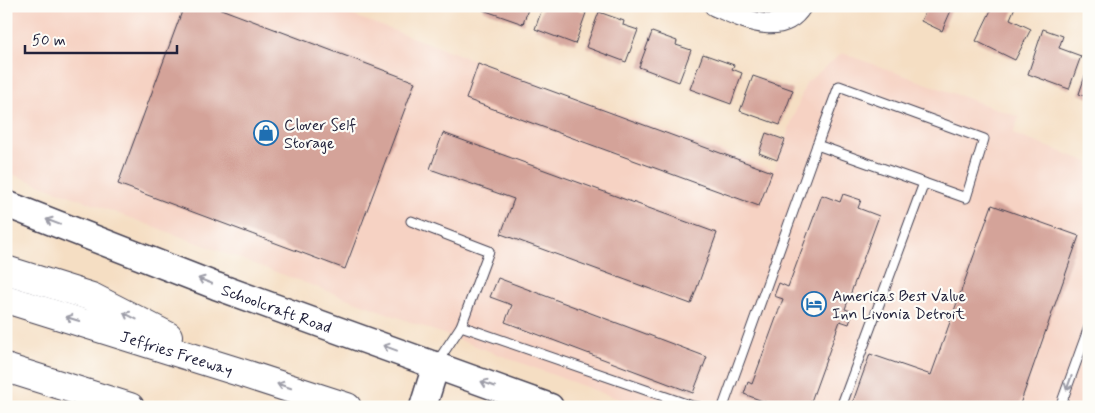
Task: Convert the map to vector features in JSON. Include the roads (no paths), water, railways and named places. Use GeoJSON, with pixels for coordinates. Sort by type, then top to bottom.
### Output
{"type":"FeatureCollection","features":[{"type":"Feature","properties":{"kind":"highway"},"geometry":{"type":"LineString","coordinates":[[6,270],[92,297],[236,371]]}},
{"type":"Feature","properties":{"kind":"highway","name":"Jeffries Freeway"},"geometry":{"type":"LineString","coordinates":[[6,299],[347,407]]}},
{"type":"Feature","properties":{"kind":"highway"},"geometry":{"type":"LineString","coordinates":[[6,368],[130,407]]}},
{"type":"Feature","properties":{"kind":"highway"},"geometry":{"type":"LineString","coordinates":[[6,386],[85,407]]}},
{"type":"Feature","properties":{"kind":"main road","name":"Schoolcraft Road"},"geometry":{"type":"LineString","coordinates":[[6,204],[434,372],[550,407]]}},
{"type":"Feature","properties":{"kind":"main road"},"geometry":{"type":"LineString","coordinates":[[423,407],[434,372]]}},
{"type":"Feature","properties":{"kind":"street"},"geometry":{"type":"LineString","coordinates":[[714,6],[767,25],[776,24],[788,19],[799,11],[802,6]]}},
{"type":"Feature","properties":{"kind":"lane"},"geometry":{"type":"LineString","coordinates":[[723,407],[817,145],[839,86],[984,139],[966,198],[817,145]]}},
{"type":"Feature","properties":{"kind":"lane"},"geometry":{"type":"LineString","coordinates":[[841,407],[924,183]]}},
{"type":"Feature","properties":{"kind":"lane"},"geometry":{"type":"LineString","coordinates":[[411,221],[489,251],[461,326],[434,372]]}},
{"type":"Feature","properties":{"kind":"lane"},"geometry":{"type":"LineString","coordinates":[[461,326],[692,406],[700,407]]}},
{"type":"Feature","properties":{"kind":"lane"},"geometry":{"type":"LineString","coordinates":[[1060,407],[1089,327]]}},
{"type":"Feature","properties":{"kind":"place","name":"Clover Self Storage"},"geometry":{"type":"Point","coordinates":[266,133]}},
{"type":"Feature","properties":{"kind":"place","name":"Americas Best Value Inn Livonia Detroit"},"geometry":{"type":"Point","coordinates":[814,304]}}]}
